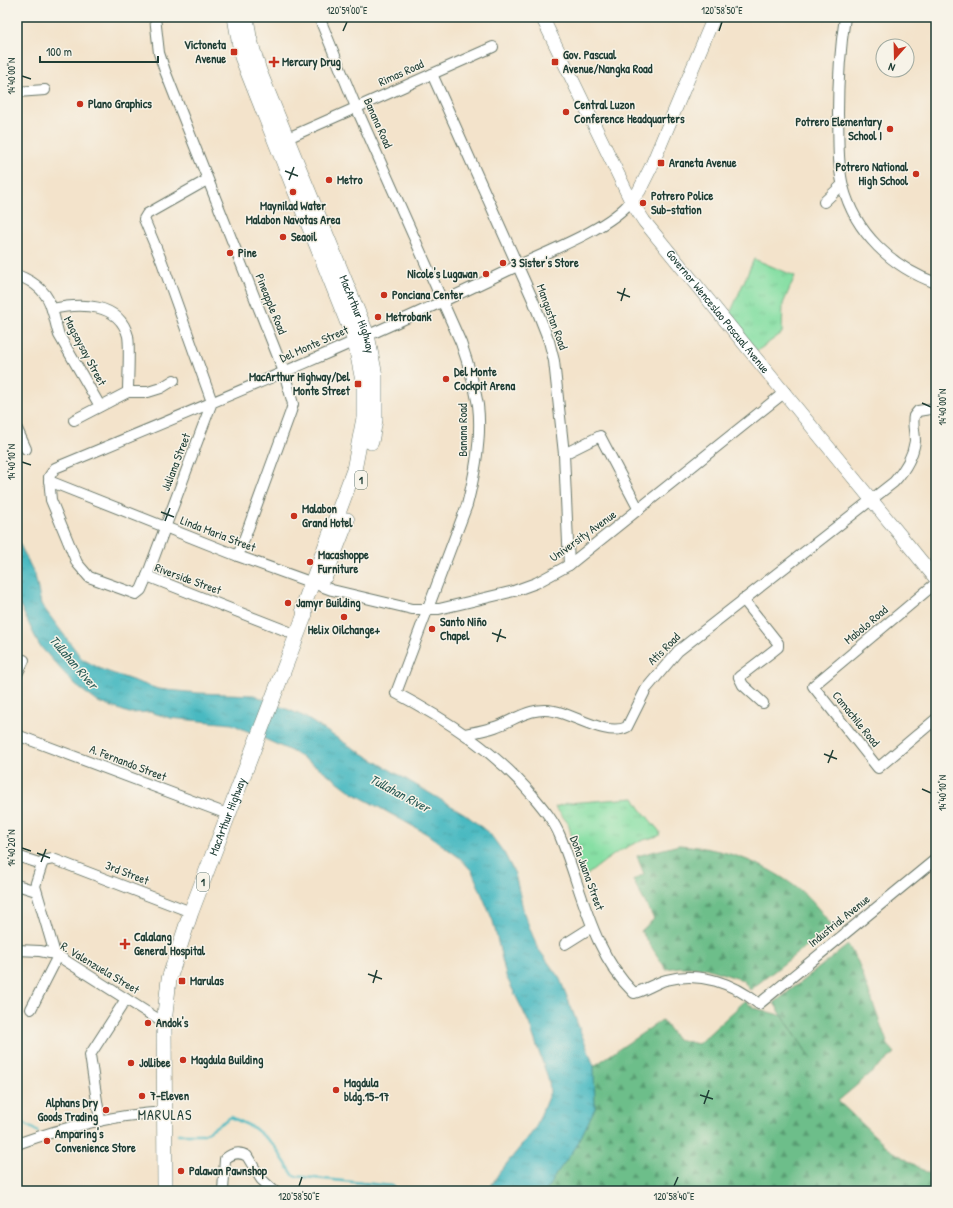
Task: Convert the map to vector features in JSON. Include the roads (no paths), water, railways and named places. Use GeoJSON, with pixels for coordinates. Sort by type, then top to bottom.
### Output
{"type":"FeatureCollection","features":[{"type":"Feature","properties":{"kind":"highway","name":"MacArthur Highway"},"geometry":{"type":"LineString","coordinates":[[165,1191],[164,1023],[169,979],[192,912],[305,614],[303,607],[317,584],[364,473],[375,420],[375,385],[361,338],[281,140],[242,57],[235,17]]}},
{"type":"Feature","properties":{"kind":"highway","name":"MacArthur Highway"},"geometry":{"type":"LineString","coordinates":[[246,17],[249,38],[281,140]]}},
{"type":"Feature","properties":{"kind":"main road"},"geometry":{"type":"LineString","coordinates":[[631,201],[639,191],[651,167],[714,17]]}},
{"type":"Feature","properties":{"kind":"main road","name":"Governor Wenceslao Pascual Avenue"},"geometry":{"type":"LineString","coordinates":[[544,18],[631,201],[644,221],[682,270],[810,422],[936,579]]}},
{"type":"Feature","properties":{"kind":"street","name":"Pineapple Road"},"geometry":{"type":"LineString","coordinates":[[155,17],[158,47],[165,71],[284,372],[293,404],[238,556]]}},
{"type":"Feature","properties":{"kind":"street","name":"Banana Road"},"geometry":{"type":"LineString","coordinates":[[319,17],[356,107],[460,343],[472,377],[478,406],[476,473],[467,505],[396,693]]}},
{"type":"Feature","properties":{"kind":"street"},"geometry":{"type":"LineString","coordinates":[[845,17],[838,75],[838,137],[842,185],[856,218],[867,235],[883,252],[901,267],[936,283]]}},
{"type":"Feature","properties":{"kind":"street","name":"Rimas Road"},"geometry":{"type":"LineString","coordinates":[[281,140],[493,46]]}},
{"type":"Feature","properties":{"kind":"street","name":"Mangustan Road"},"geometry":{"type":"LineString","coordinates":[[432,74],[518,266],[541,320],[553,356],[564,454],[569,565]]}},
{"type":"Feature","properties":{"kind":"street"},"geometry":{"type":"LineString","coordinates":[[17,92],[46,90]]}},
{"type":"Feature","properties":{"kind":"street"},"geometry":{"type":"LineString","coordinates":[[207,180],[147,214],[144,219],[162,262],[212,402]]}},
{"type":"Feature","properties":{"kind":"street"},"geometry":{"type":"LineString","coordinates":[[824,202],[842,185]]}},
{"type":"Feature","properties":{"kind":"street","name":"Del Monte Street"},"geometry":{"type":"LineString","coordinates":[[49,481],[51,472],[55,468],[284,372],[442,302],[518,266],[616,217],[631,201]]}},
{"type":"Feature","properties":{"kind":"street"},"geometry":{"type":"LineString","coordinates":[[17,275],[36,284],[52,309]]}},
{"type":"Feature","properties":{"kind":"street","name":"Magsaysay Street"},"geometry":{"type":"LineString","coordinates":[[100,406],[59,334],[54,322],[52,309],[69,305],[89,305],[108,310],[119,318],[128,336],[128,392]]}},
{"type":"Feature","properties":{"kind":"street","name":"Magsaysay Street"},"geometry":{"type":"LineString","coordinates":[[74,420],[128,392],[148,392],[161,388],[174,380]]}},
{"type":"Feature","properties":{"kind":"street","name":"University Avenue"},"geometry":{"type":"LineString","coordinates":[[317,584],[388,604],[427,610],[514,591],[536,583],[569,565],[640,510],[785,392]]}},
{"type":"Feature","properties":{"kind":"street","name":"Juliana Street"},"geometry":{"type":"LineString","coordinates":[[147,576],[212,402]]}},
{"type":"Feature","properties":{"kind":"street","name":"Atis Road"},"geometry":{"type":"LineString","coordinates":[[465,734],[493,728],[529,711],[543,710],[565,714],[613,730],[623,729],[630,723],[646,689],[678,651],[894,482],[903,472],[912,452],[914,441],[914,416],[918,411],[936,408]]}},
{"type":"Feature","properties":{"kind":"street"},"geometry":{"type":"LineString","coordinates":[[17,429],[26,449]]}},
{"type":"Feature","properties":{"kind":"street"},"geometry":{"type":"LineString","coordinates":[[564,454],[600,436],[640,510]]}},
{"type":"Feature","properties":{"kind":"street","name":"Linda Maria Street"},"geometry":{"type":"LineString","coordinates":[[49,481],[238,556],[317,584]]}},
{"type":"Feature","properties":{"kind":"street","name":"Riverside Street"},"geometry":{"type":"LineString","coordinates":[[49,481],[51,500],[77,564],[90,577],[136,594],[141,590],[147,576],[297,636]]}},
{"type":"Feature","properties":{"kind":"street","name":"Mabolo Road"},"geometry":{"type":"LineString","coordinates":[[813,686],[936,583]]}},
{"type":"Feature","properties":{"kind":"street"},"geometry":{"type":"LineString","coordinates":[[743,599],[778,643],[778,647],[740,677],[744,685],[763,703]]}},
{"type":"Feature","properties":{"kind":"street"},"geometry":{"type":"LineString","coordinates":[[17,674],[24,660]]}},
{"type":"Feature","properties":{"kind":"street","name":"Camachile Road"},"geometry":{"type":"LineString","coordinates":[[813,686],[878,768],[936,719]]}},
{"type":"Feature","properties":{"kind":"street","name":"Doña Juana Street"},"geometry":{"type":"LineString","coordinates":[[396,693],[465,734],[510,771],[536,799],[555,825],[592,927],[612,965],[634,993],[667,980],[700,978],[732,986],[759,1004]]}},
{"type":"Feature","properties":{"kind":"street","name":"A. Fernando Street"},"geometry":{"type":"LineString","coordinates":[[17,735],[230,814]]}},
{"type":"Feature","properties":{"kind":"street"},"geometry":{"type":"LineString","coordinates":[[17,856],[42,864],[35,886],[57,955],[31,1009]]}},
{"type":"Feature","properties":{"kind":"street","name":"3rd Street"},"geometry":{"type":"LineString","coordinates":[[42,864],[43,861],[53,859],[192,912]]}},
{"type":"Feature","properties":{"kind":"street","name":"Industrial Avenue"},"geometry":{"type":"LineString","coordinates":[[759,1004],[936,859]]}},
{"type":"Feature","properties":{"kind":"street"},"geometry":{"type":"LineString","coordinates":[[17,885],[36,891]]}},
{"type":"Feature","properties":{"kind":"street"},"geometry":{"type":"LineString","coordinates":[[565,944],[592,927]]}},
{"type":"Feature","properties":{"kind":"street","name":"R. Valenzuela Street"},"geometry":{"type":"LineString","coordinates":[[17,950],[40,951],[57,955],[164,1023]]}},
{"type":"Feature","properties":{"kind":"street"},"geometry":{"type":"LineString","coordinates":[[100,1120],[90,1055],[126,999]]}},
{"type":"Feature","properties":{"kind":"street"},"geometry":{"type":"LineString","coordinates":[[17,1144],[42,1135],[100,1120],[135,1114],[165,1112]]}},
{"type":"Feature","properties":{"kind":"street"},"geometry":{"type":"LineString","coordinates":[[223,1191],[225,1159],[236,1153],[247,1156],[261,1179],[274,1191]]}},
{"type":"Feature","properties":{"kind":"water","name":"Tullahan River"},"geometry":{"type":"Polygon","coordinates":[[[17,539],[35,575],[41,604],[82,659],[103,670],[158,689],[198,693],[254,695],[303,716],[348,745],[465,814],[490,834],[504,853],[515,874],[524,913],[537,947],[560,979],[594,1066],[595,1108],[576,1147],[556,1174],[546,1191],[488,1191],[499,1173],[535,1129],[550,1092],[549,1081],[529,1023],[506,976],[493,921],[472,871],[460,858],[427,834],[353,793],[321,769],[291,751],[232,724],[170,718],[150,712],[129,713],[98,702],[75,685],[39,645],[17,599],[17,539]]]}},
{"type":"Feature","properties":{"kind":"waterway"},"geometry":{"type":"LineString","coordinates":[[178,1134],[204,1134],[231,1117],[254,1128],[273,1144],[294,1176],[392,1186],[398,1191]]}},
{"type":"Feature","properties":{"kind":"waterway"},"geometry":{"type":"LineString","coordinates":[[17,1119],[38,1132]]}},
{"type":"Feature","properties":{"kind":"place","name":"Victoneta Avenue"},"geometry":{"type":"Point","coordinates":[234,52]}},
{"type":"Feature","properties":{"kind":"place","name":"Mercury Drug"},"geometry":{"type":"Point","coordinates":[274,62]}},
{"type":"Feature","properties":{"kind":"place","name":"Gov. Pascual Avenue/Nangka Road"},"geometry":{"type":"Point","coordinates":[555,62]}},
{"type":"Feature","properties":{"kind":"place","name":"Plano Graphics"},"geometry":{"type":"Point","coordinates":[80,104]}},
{"type":"Feature","properties":{"kind":"place","name":"Central Luzon Conference Headquarters"},"geometry":{"type":"Point","coordinates":[566,112]}},
{"type":"Feature","properties":{"kind":"place","name":"Potrero Elementary School I"},"geometry":{"type":"Point","coordinates":[890,129]}},
{"type":"Feature","properties":{"kind":"place","name":"Araneta Avenue"},"geometry":{"type":"Point","coordinates":[661,163]}},
{"type":"Feature","properties":{"kind":"place","name":"Potrero National High School"},"geometry":{"type":"Point","coordinates":[916,174]}},
{"type":"Feature","properties":{"kind":"place","name":"Metro"},"geometry":{"type":"Point","coordinates":[329,180]}},
{"type":"Feature","properties":{"kind":"place","name":"Maynilad Water Malabon Navotas Area"},"geometry":{"type":"Point","coordinates":[293,192]}},
{"type":"Feature","properties":{"kind":"place","name":"Potrero Police Sub-station"},"geometry":{"type":"Point","coordinates":[643,203]}},
{"type":"Feature","properties":{"kind":"place","name":"Seaoil"},"geometry":{"type":"Point","coordinates":[283,237]}},
{"type":"Feature","properties":{"kind":"place","name":"Pine"},"geometry":{"type":"Point","coordinates":[230,253]}},
{"type":"Feature","properties":{"kind":"place","name":"3 Sister's Store"},"geometry":{"type":"Point","coordinates":[503,263]}},
{"type":"Feature","properties":{"kind":"place","name":"Nicole's Lugawan"},"geometry":{"type":"Point","coordinates":[486,274]}},
{"type":"Feature","properties":{"kind":"place","name":"Ponciana Center"},"geometry":{"type":"Point","coordinates":[384,295]}},
{"type":"Feature","properties":{"kind":"place","name":"Metrobank"},"geometry":{"type":"Point","coordinates":[378,317]}},
{"type":"Feature","properties":{"kind":"place","name":"Del Monte Cockpit Arena"},"geometry":{"type":"Point","coordinates":[446,379]}},
{"type":"Feature","properties":{"kind":"place","name":"MacArthur Highway/Del Monte Street"},"geometry":{"type":"Point","coordinates":[358,384]}},
{"type":"Feature","properties":{"kind":"place","name":"Malabon Grand Hotel"},"geometry":{"type":"Point","coordinates":[294,516]}},
{"type":"Feature","properties":{"kind":"place","name":"Macashoppe Furniture"},"geometry":{"type":"Point","coordinates":[310,562]}},
{"type":"Feature","properties":{"kind":"place","name":"Jamyr Building"},"geometry":{"type":"Point","coordinates":[288,603]}},
{"type":"Feature","properties":{"kind":"place","name":"Helix Oilchange+"},"geometry":{"type":"Point","coordinates":[344,617]}},
{"type":"Feature","properties":{"kind":"place","name":"Santo Niño Chapel"},"geometry":{"type":"Point","coordinates":[432,629]}},
{"type":"Feature","properties":{"kind":"place","name":"Calalang General Hospital"},"geometry":{"type":"Point","coordinates":[125,944]}},
{"type":"Feature","properties":{"kind":"place","name":"Marulas"},"geometry":{"type":"Point","coordinates":[182,981]}},
{"type":"Feature","properties":{"kind":"place","name":"Andok's"},"geometry":{"type":"Point","coordinates":[148,1023]}},
{"type":"Feature","properties":{"kind":"place","name":"Magdula Building"},"geometry":{"type":"Point","coordinates":[183,1060]}},
{"type":"Feature","properties":{"kind":"place","name":"Jollibee"},"geometry":{"type":"Point","coordinates":[131,1063]}},
{"type":"Feature","properties":{"kind":"place","name":"Magdula bldg.15-17"},"geometry":{"type":"Point","coordinates":[336,1090]}},
{"type":"Feature","properties":{"kind":"place","name":"7-Eleven"},"geometry":{"type":"Point","coordinates":[142,1096]}},
{"type":"Feature","properties":{"kind":"place","name":"Alphans Dry Goods Trading"},"geometry":{"type":"Point","coordinates":[106,1110]}},
{"type":"Feature","properties":{"kind":"place","name":"Amparing's Convenience Store"},"geometry":{"type":"Point","coordinates":[47,1141]}},
{"type":"Feature","properties":{"kind":"place","name":"Palawan Pawnshop"},"geometry":{"type":"Point","coordinates":[181,1171]}},
{"type":"Feature","properties":{"kind":"district","name":"MARULAS"},"geometry":{"type":"Point","coordinates":[165,1115]}}]}
